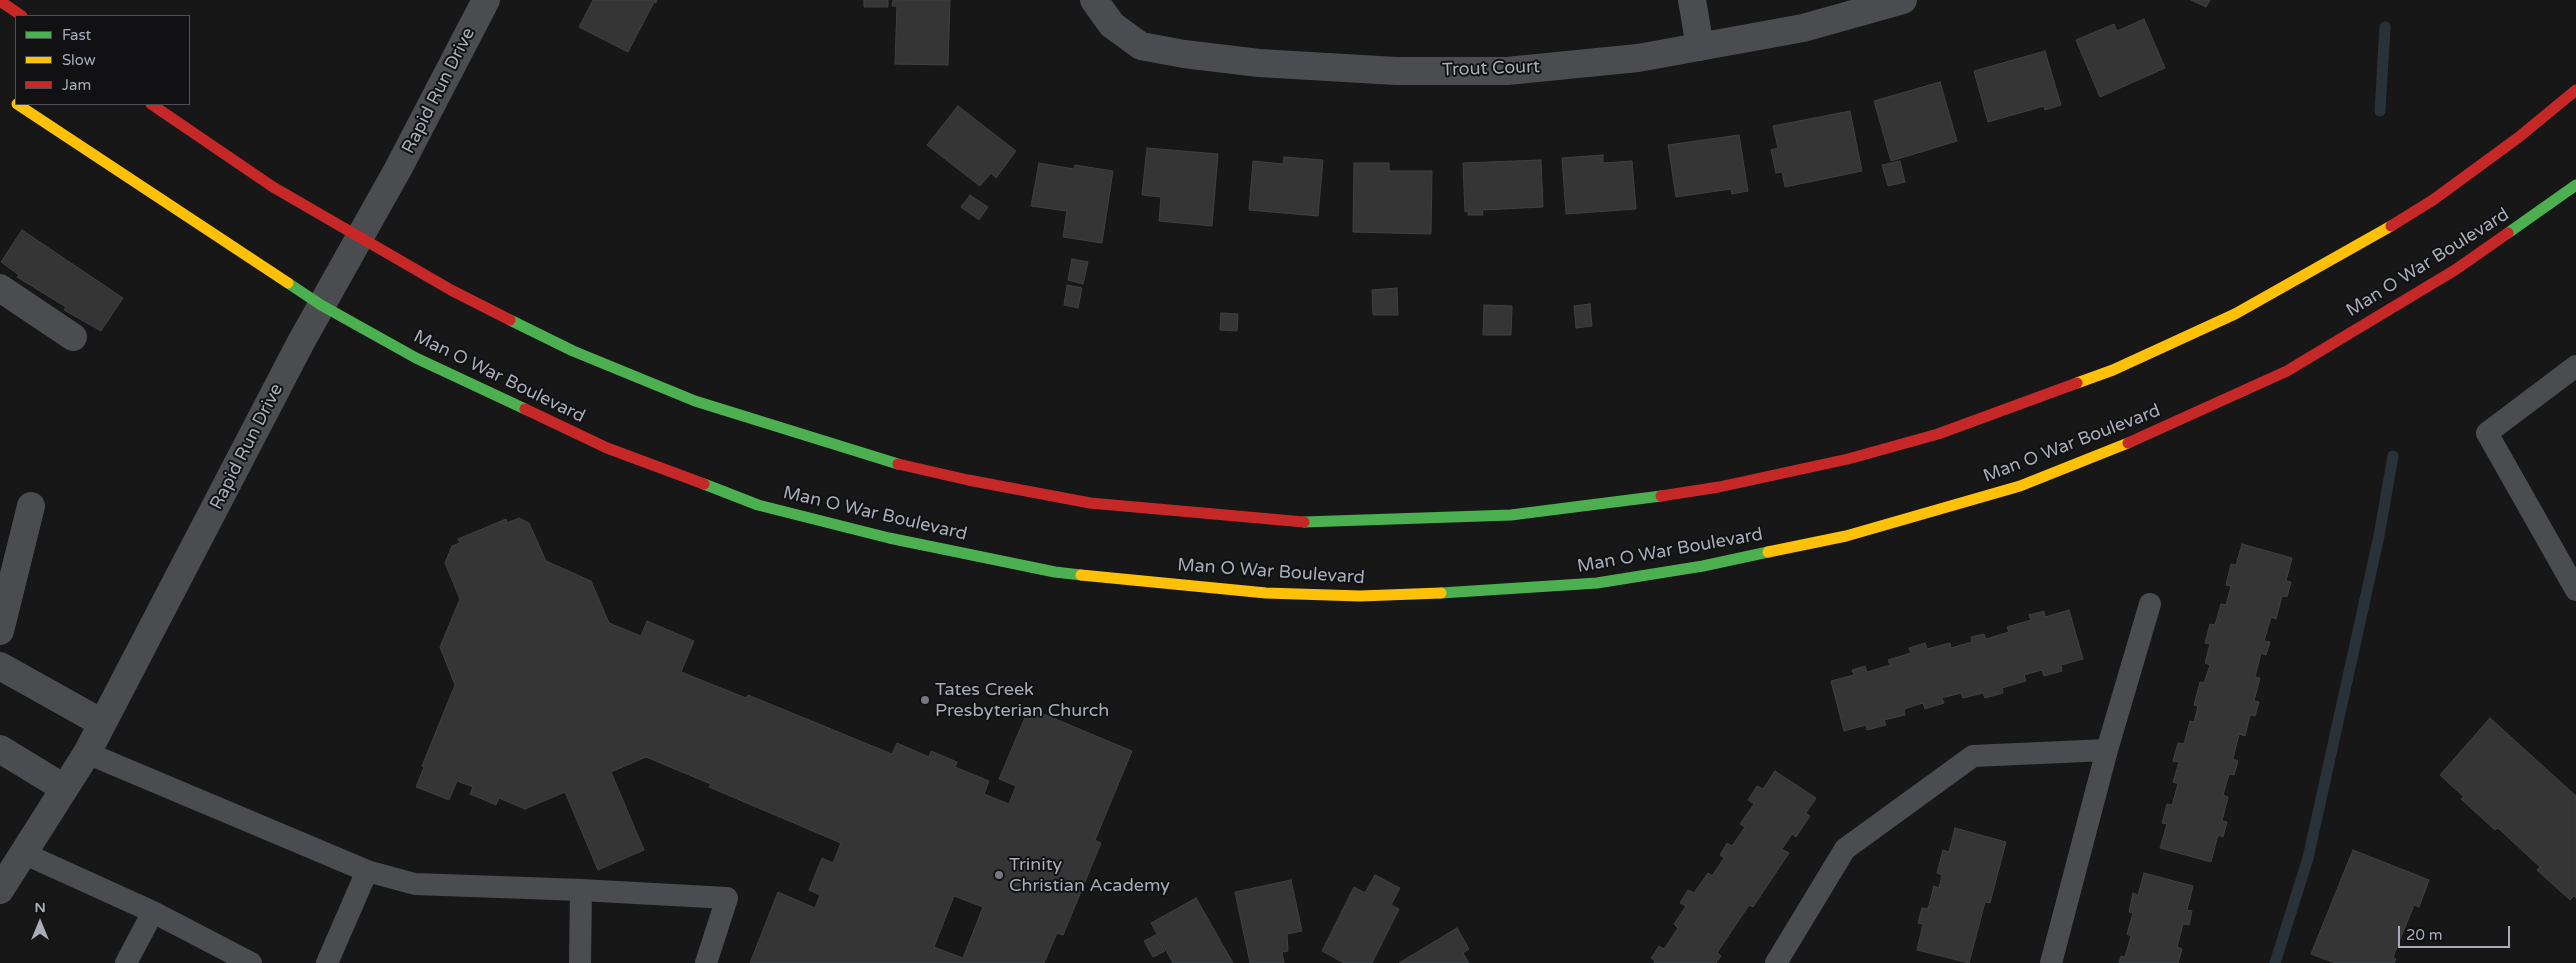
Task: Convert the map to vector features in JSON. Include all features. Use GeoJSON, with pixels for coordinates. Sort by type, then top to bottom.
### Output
{"type":"FeatureCollection","features":[{"type":"Feature","properties":{"kind":"main road"},"geometry":{"type":"LineString","coordinates":[[0,1],[21,15]]}},
{"type":"Feature","properties":{"kind":"main road"},"geometry":{"type":"LineString","coordinates":[[152,105],[274,187],[450,290],[573,351],[695,400],[890,462],[968,480],[1090,503],[1292,522],[1384,521],[1511,515],[1602,505],[1718,486],[1848,459],[1938,434],[2113,370],[2235,314],[2433,200],[2519,137],[2576,90]]}},
{"type":"Feature","properties":{"kind":"main road","name":"Man O War Boulevard"},"geometry":{"type":"LineString","coordinates":[[19,105],[321,305],[416,358],[607,448],[758,505],[889,538],[1055,572],[1257,592],[1360,596],[1482,592],[1597,583],[1703,566],[1846,536],[2020,486],[2118,448],[2287,371],[2455,270],[2576,185]]}},
{"type":"Feature","properties":{"kind":"street","name":"Rapid Run Drive"},"geometry":{"type":"LineString","coordinates":[[0,890],[102,723],[321,305],[361,237],[486,0]]}},
{"type":"Feature","properties":{"kind":"street","name":"Trout Court"},"geometry":{"type":"LineString","coordinates":[[1094,0],[1112,25],[1142,46],[1184,54],[1259,63],[1396,71],[1507,71],[1638,58],[1803,28],[1903,0]]}},
{"type":"Feature","properties":{"kind":"street"},"geometry":{"type":"LineString","coordinates":[[1692,0],[1700,47]]}},
{"type":"Feature","properties":{"kind":"street"},"geometry":{"type":"LineString","coordinates":[[0,288],[73,337]]}},
{"type":"Feature","properties":{"kind":"street"},"geometry":{"type":"LineString","coordinates":[[0,631],[31,506]]}},
{"type":"Feature","properties":{"kind":"street"},"geometry":{"type":"LineString","coordinates":[[0,666],[102,723]]}},
{"type":"Feature","properties":{"kind":"street"},"geometry":{"type":"LineString","coordinates":[[0,749],[64,788]]}},
{"type":"Feature","properties":{"kind":"lane"},"geometry":{"type":"LineString","coordinates":[[2576,366],[2487,433],[2576,590]]}},
{"type":"Feature","properties":{"kind":"lane"},"geometry":{"type":"LineString","coordinates":[[2051,963],[2107,750],[2150,604]]}},
{"type":"Feature","properties":{"kind":"lane"},"geometry":{"type":"LineString","coordinates":[[1776,963],[1845,849],[1973,756],[2107,750]]}},
{"type":"Feature","properties":{"kind":"lane"},"geometry":{"type":"LineString","coordinates":[[86,752],[367,872],[414,884],[727,898],[706,963]]}},
{"type":"Feature","properties":{"kind":"lane"},"geometry":{"type":"LineString","coordinates":[[23,853],[153,912],[251,963]]}},
{"type":"Feature","properties":{"kind":"lane"},"geometry":{"type":"LineString","coordinates":[[327,963],[367,872]]}},
{"type":"Feature","properties":{"kind":"lane"},"geometry":{"type":"LineString","coordinates":[[580,963],[581,890]]}},
{"type":"Feature","properties":{"kind":"lane"},"geometry":{"type":"LineString","coordinates":[[126,963],[153,912]]}},
{"type":"Feature","properties":{"kind":"building"},"geometry":{"type":"Polygon","coordinates":[[[593,0],[657,0],[656,3],[654,2],[628,52],[579,27],[593,0]]]}},
{"type":"Feature","properties":{"kind":"building"},"geometry":{"type":"Polygon","coordinates":[[[864,0],[888,0],[888,7],[864,7],[864,0]]]}},
{"type":"Feature","properties":{"kind":"building"},"geometry":{"type":"Polygon","coordinates":[[[893,0],[950,0],[948,65],[895,64],[897,6],[892,6],[893,0]]]}},
{"type":"Feature","properties":{"kind":"building"},"geometry":{"type":"Polygon","coordinates":[[[2191,0],[2210,0],[2206,7],[2191,0]]]}},
{"type":"Feature","properties":{"kind":"building"},"geometry":{"type":"Polygon","coordinates":[[[2144,19],[2165,68],[2100,97],[2076,40],[2114,24],[2117,31],[2144,19]]]}},
{"type":"Feature","properties":{"kind":"building"},"geometry":{"type":"Polygon","coordinates":[[[2045,51],[2061,105],[2045,110],[2044,106],[1988,122],[1974,71],[2045,51]]]}},
{"type":"Feature","properties":{"kind":"building"},"geometry":{"type":"Polygon","coordinates":[[[1940,82],[1957,141],[1891,161],[1874,101],[1940,82]]]}},
{"type":"Feature","properties":{"kind":"building"},"geometry":{"type":"Polygon","coordinates":[[[958,106],[1016,151],[996,178],[991,173],[980,186],[927,145],[958,106]]]}},
{"type":"Feature","properties":{"kind":"building"},"geometry":{"type":"Polygon","coordinates":[[[1850,111],[1862,171],[1785,187],[1782,172],[1776,173],[1771,150],[1778,148],[1773,126],[1850,111]]]}},
{"type":"Feature","properties":{"kind":"building"},"geometry":{"type":"Polygon","coordinates":[[[1739,135],[1748,191],[1732,194],[1731,189],[1676,197],[1668,145],[1739,135]]]}},
{"type":"Feature","properties":{"kind":"building"},"geometry":{"type":"Polygon","coordinates":[[[1147,148],[1218,154],[1212,226],[1159,221],[1161,197],[1142,195],[1147,148]]]}},
{"type":"Feature","properties":{"kind":"building"},"geometry":{"type":"Polygon","coordinates":[[[1603,155],[1603,163],[1632,161],[1636,209],[1566,214],[1562,158],[1603,155]]]}},
{"type":"Feature","properties":{"kind":"building"},"geometry":{"type":"Polygon","coordinates":[[[1284,157],[1323,160],[1318,216],[1249,210],[1253,161],[1283,164],[1284,157]]]}},
{"type":"Feature","properties":{"kind":"building"},"geometry":{"type":"Polygon","coordinates":[[[1541,160],[1543,207],[1482,210],[1483,215],[1468,215],[1468,211],[1465,212],[1463,163],[1541,160]]]}},
{"type":"Feature","properties":{"kind":"building"},"geometry":{"type":"Polygon","coordinates":[[[1900,161],[1905,182],[1888,186],[1882,165],[1900,161]]]}},
{"type":"Feature","properties":{"kind":"building"},"geometry":{"type":"Polygon","coordinates":[[[1039,163],[1074,169],[1075,165],[1113,171],[1102,243],[1063,237],[1067,211],[1031,206],[1039,163]]]}},
{"type":"Feature","properties":{"kind":"building"},"geometry":{"type":"Polygon","coordinates":[[[1354,163],[1389,163],[1389,171],[1432,171],[1431,234],[1353,232],[1354,163]]]}},
{"type":"Feature","properties":{"kind":"building"},"geometry":{"type":"Polygon","coordinates":[[[970,195],[988,207],[979,220],[961,207],[970,195]]]}},
{"type":"Feature","properties":{"kind":"building"},"geometry":{"type":"Polygon","coordinates":[[[22,230],[123,298],[101,331],[64,310],[66,307],[17,277],[19,275],[1,262],[22,230]]]}},
{"type":"Feature","properties":{"kind":"building"},"geometry":{"type":"Polygon","coordinates":[[[1072,259],[1088,262],[1083,284],[1068,280],[1072,259]]]}},
{"type":"Feature","properties":{"kind":"building"},"geometry":{"type":"Polygon","coordinates":[[[1067,285],[1082,288],[1078,308],[1064,305],[1067,285]]]}},
{"type":"Feature","properties":{"kind":"building"},"geometry":{"type":"Polygon","coordinates":[[[1397,288],[1398,315],[1373,315],[1372,290],[1397,288]]]}},
{"type":"Feature","properties":{"kind":"building"},"geometry":{"type":"Polygon","coordinates":[[[1590,304],[1592,326],[1576,328],[1574,306],[1590,304]]]}},
{"type":"Feature","properties":{"kind":"building"},"geometry":{"type":"Polygon","coordinates":[[[1484,305],[1512,306],[1511,335],[1483,335],[1484,305]]]}},
{"type":"Feature","properties":{"kind":"building"},"geometry":{"type":"Polygon","coordinates":[[[1221,313],[1238,314],[1237,331],[1220,330],[1221,313]]]}},
{"type":"Feature","properties":{"kind":"building"},"geometry":{"type":"Polygon","coordinates":[[[519,518],[529,523],[546,561],[591,581],[609,623],[641,636],[647,621],[694,641],[681,672],[746,698],[748,695],[892,754],[897,743],[929,757],[931,751],[957,762],[955,767],[989,781],[984,794],[1009,804],[1016,786],[999,779],[1029,708],[1132,751],[1095,840],[1101,843],[1063,935],[1057,933],[1044,963],[750,963],[778,892],[815,908],[820,895],[809,890],[822,858],[833,863],[841,843],[709,787],[711,784],[646,757],[611,772],[644,850],[598,870],[565,792],[525,809],[499,798],[496,805],[470,794],[473,787],[457,781],[449,800],[416,787],[424,767],[422,766],[455,685],[440,647],[460,599],[445,563],[452,546],[460,543],[458,539],[506,519],[507,523],[519,518]],[[954,896],[934,947],[963,958],[983,907],[954,896]]]}},
{"type":"Feature","properties":{"kind":"building"},"geometry":{"type":"Polygon","coordinates":[[[2242,544],[2292,558],[2286,581],[2291,582],[2287,597],[2282,596],[2276,619],[2271,617],[2264,641],[2270,642],[2266,655],[2261,653],[2255,677],[2260,678],[2254,701],[2259,702],[2255,716],[2250,715],[2245,736],[2239,734],[2233,759],[2238,761],[2234,775],[2229,774],[2223,795],[2228,797],[2222,821],[2227,822],[2223,837],[2218,835],[2211,862],[2160,848],[2167,824],[2162,823],[2167,804],[2172,805],[2178,784],[2173,782],[2179,762],[2173,761],[2178,743],[2184,744],[2190,721],[2194,722],[2198,706],[2194,705],[2200,682],[2204,683],[2210,665],[2205,663],[2210,644],[2205,643],[2210,624],[2215,625],[2221,604],[2226,605],[2231,586],[2226,585],[2231,564],[2236,565],[2242,544]]]}},
{"type":"Feature","properties":{"kind":"building"},"geometry":{"type":"Polygon","coordinates":[[[2069,610],[2083,659],[2061,665],[2062,671],[2044,676],[2042,670],[2024,675],[2026,681],[2002,688],[2003,693],[1985,698],[1983,693],[1963,698],[1961,693],[1942,698],[1944,703],[1925,709],[1923,703],[1904,709],[1905,715],[1884,720],[1886,725],[1867,730],[1866,725],[1844,731],[1831,681],[1854,675],[1852,670],[1865,666],[1867,672],[1890,665],[1888,660],[1911,653],[1909,648],[1925,643],[1927,649],[1950,643],[1951,648],[1972,642],[1971,637],[1984,634],[1986,639],[2009,632],[2007,627],[2031,620],[2029,615],[2044,611],[2045,617],[2069,610]]]}},
{"type":"Feature","properties":{"kind":"building"},"geometry":{"type":"Polygon","coordinates":[[[2490,718],[2576,796],[2576,898],[2574,896],[2570,900],[2537,870],[2540,867],[2498,828],[2495,830],[2461,799],[2464,797],[2440,775],[2490,718]]]}},
{"type":"Feature","properties":{"kind":"building"},"geometry":{"type":"Polygon","coordinates":[[[1775,771],[1816,798],[1806,813],[1810,816],[1796,837],[1792,834],[1782,849],[1789,853],[1753,907],[1749,905],[1717,953],[1721,956],[1716,963],[1654,963],[1655,961],[1651,958],[1659,946],[1664,949],[1678,928],[1674,924],[1686,906],[1680,903],[1688,890],[1694,893],[1708,873],[1712,876],[1724,858],[1720,855],[1727,843],[1732,846],[1745,827],[1740,824],[1754,804],[1748,800],[1757,786],[1763,789],[1775,771]]]}},
{"type":"Feature","properties":{"kind":"building"},"geometry":{"type":"Polygon","coordinates":[[[1955,828],[2006,842],[1990,903],[1985,902],[1969,963],[1917,950],[1923,924],[1918,923],[1922,908],[1928,909],[1934,886],[1939,888],[1942,875],[1937,873],[1943,850],[1949,852],[1955,828]]]}},
{"type":"Feature","properties":{"kind":"building"},"geometry":{"type":"Polygon","coordinates":[[[2353,850],[2429,880],[2419,907],[2414,905],[2393,957],[2396,959],[2394,963],[2335,963],[2311,954],[2353,850]]]}},
{"type":"Feature","properties":{"kind":"building"},"geometry":{"type":"Polygon","coordinates":[[[2144,873],[2193,886],[2187,910],[2192,911],[2189,925],[2183,924],[2177,947],[2182,949],[2178,963],[2119,963],[2121,956],[2125,957],[2131,936],[2127,934],[2133,913],[2129,912],[2133,893],[2138,895],[2144,873]]]}},
{"type":"Feature","properties":{"kind":"building"},"geometry":{"type":"Polygon","coordinates":[[[1375,875],[1400,888],[1391,905],[1399,909],[1372,963],[1344,963],[1322,951],[1354,887],[1365,893],[1375,875]]]}},
{"type":"Feature","properties":{"kind":"building"},"geometry":{"type":"Polygon","coordinates":[[[1291,880],[1302,931],[1287,934],[1288,951],[1282,952],[1284,963],[1250,963],[1235,892],[1291,880]]]}},
{"type":"Feature","properties":{"kind":"building"},"geometry":{"type":"Polygon","coordinates":[[[1196,898],[1233,963],[1173,963],[1151,923],[1196,898]]]}},
{"type":"Feature","properties":{"kind":"building"},"geometry":{"type":"Polygon","coordinates":[[[1457,928],[1469,949],[1463,953],[1469,963],[1399,963],[1457,928]]]}},
{"type":"Feature","properties":{"kind":"building"},"geometry":{"type":"Polygon","coordinates":[[[1156,935],[1165,951],[1153,957],[1144,941],[1156,935]]]}},
{"type":"Feature","properties":{"kind":"waterway"},"geometry":{"type":"LineString","coordinates":[[2380,111],[2385,27]]}},
{"type":"Feature","properties":{"kind":"waterway"},"geometry":{"type":"LineString","coordinates":[[2275,963],[2308,858],[2379,536],[2393,456]]}},
{"type":"Feature","properties":{"kind":"traffic: fast"},"geometry":{"type":"LineString","coordinates":[[2508,233],[2576,185]]}},
{"type":"Feature","properties":{"kind":"traffic: fast"},"geometry":{"type":"LineString","coordinates":[[288,283],[321,305],[416,358],[525,409]]}},
{"type":"Feature","properties":{"kind":"traffic: fast"},"geometry":{"type":"LineString","coordinates":[[510,320],[573,351],[695,401],[898,464]]}},
{"type":"Feature","properties":{"kind":"traffic: fast"},"geometry":{"type":"LineString","coordinates":[[704,484],[758,505],[889,538],[1055,572],[1081,575]]}},
{"type":"Feature","properties":{"kind":"traffic: fast"},"geometry":{"type":"LineString","coordinates":[[1304,522],[1511,515],[1661,496]]}},
{"type":"Feature","properties":{"kind":"traffic: fast"},"geometry":{"type":"LineString","coordinates":[[1441,593],[1597,583],[1703,566],[1768,552]]}},
{"type":"Feature","properties":{"kind":"traffic: slow"},"geometry":{"type":"LineString","coordinates":[[19,105],[288,283]]}},
{"type":"Feature","properties":{"kind":"traffic: slow"},"geometry":{"type":"LineString","coordinates":[[2077,383],[2113,370],[2235,314],[2391,226]]}},
{"type":"Feature","properties":{"kind":"traffic: slow"},"geometry":{"type":"LineString","coordinates":[[1768,552],[1846,536],[2020,486],[2128,443]]}},
{"type":"Feature","properties":{"kind":"traffic: slow"},"geometry":{"type":"LineString","coordinates":[[1081,575],[1266,593],[1360,596],[1441,593]]}},
{"type":"Feature","properties":{"kind":"traffic: jam"},"geometry":{"type":"LineString","coordinates":[[0,1],[21,15]]}},
{"type":"Feature","properties":{"kind":"traffic: jam"},"geometry":{"type":"LineString","coordinates":[[2391,226],[2433,200],[2519,137],[2576,90]]}},
{"type":"Feature","properties":{"kind":"traffic: jam"},"geometry":{"type":"LineString","coordinates":[[152,105],[273,187],[451,290],[510,320]]}},
{"type":"Feature","properties":{"kind":"traffic: jam"},"geometry":{"type":"LineString","coordinates":[[2128,443],[2287,371],[2455,270],[2508,233]]}},
{"type":"Feature","properties":{"kind":"traffic: jam"},"geometry":{"type":"LineString","coordinates":[[1661,496],[1719,487],[1848,459],[1938,434],[2077,383]]}},
{"type":"Feature","properties":{"kind":"traffic: jam"},"geometry":{"type":"LineString","coordinates":[[525,409],[607,448],[704,484]]}},
{"type":"Feature","properties":{"kind":"traffic: jam"},"geometry":{"type":"LineString","coordinates":[[898,464],[968,480],[1090,503],[1304,522]]}},
{"type":"Feature","properties":{"kind":"place","name":"Tates Creek Presbyterian Church"},"geometry":{"type":"Point","coordinates":[925,700]}},
{"type":"Feature","properties":{"kind":"place","name":"Trinity Christian Academy"},"geometry":{"type":"Point","coordinates":[999,875]}}]}
